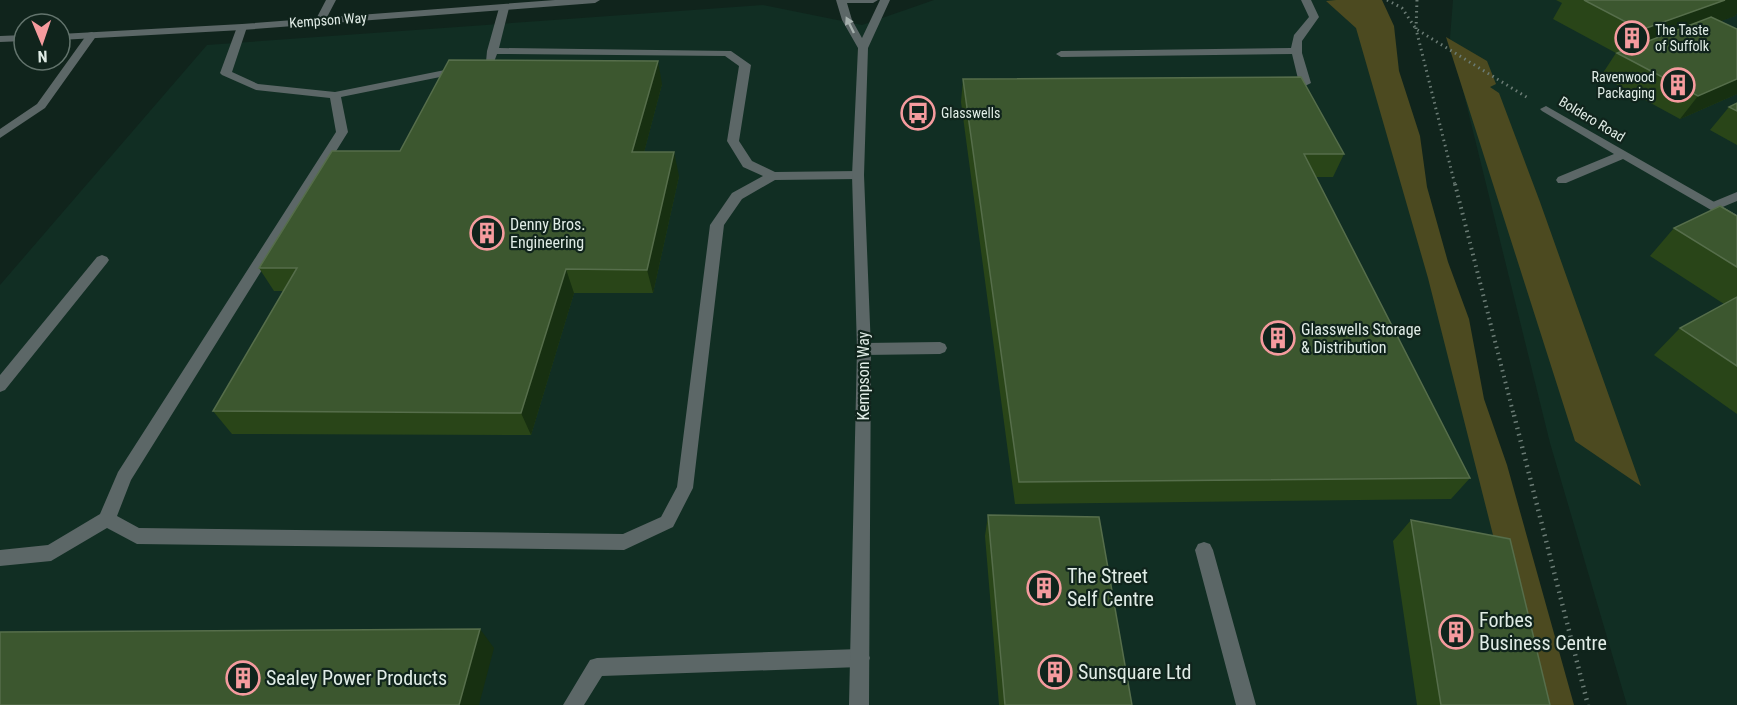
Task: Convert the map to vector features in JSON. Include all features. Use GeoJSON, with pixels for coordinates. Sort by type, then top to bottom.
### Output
{"type":"FeatureCollection","features":[{"type":"Feature","properties":{"kind":"street"},"geometry":{"type":"LineString","coordinates":[[320,21],[331,0]]}},
{"type":"Feature","properties":{"kind":"street","name":"Kempson Way"},"geometry":{"type":"LineString","coordinates":[[72,36],[242,27],[595,0]]}},
{"type":"Feature","properties":{"kind":"street"},"geometry":{"type":"LineString","coordinates":[[863,48],[847,20],[842,0],[873,0]]}},
{"type":"Feature","properties":{"kind":"street","name":"Kempson Way"},"geometry":{"type":"LineString","coordinates":[[859,705],[864,349],[858,175],[863,48],[885,0]]}},
{"type":"Feature","properties":{"kind":"street"},"geometry":{"type":"LineString","coordinates":[[1305,83],[1298,51],[1299,34],[1309,26],[1314,17],[1306,0]]}},
{"type":"Feature","properties":{"kind":"street"},"geometry":{"type":"LineString","coordinates":[[489,61],[504,8]]}},
{"type":"Feature","properties":{"kind":"street"},"geometry":{"type":"LineString","coordinates":[[242,27],[226,73],[256,87],[335,95],[432,77],[489,61],[727,53],[744,65],[733,141],[747,164],[773,176],[858,175]]}},
{"type":"Feature","properties":{"kind":"street"},"geometry":{"type":"LineString","coordinates":[[0,135],[41,106],[93,35]]}},
{"type":"Feature","properties":{"kind":"street"},"geometry":{"type":"LineString","coordinates":[[1061,54],[1298,51]]}},
{"type":"Feature","properties":{"kind":"street"},"geometry":{"type":"LineString","coordinates":[[0,558],[51,553],[107,519],[124,477],[342,132],[335,95]]}},
{"type":"Feature","properties":{"kind":"street","name":"Boldero Road"},"geometry":{"type":"LineString","coordinates":[[1546,109],[1737,221]]}},
{"type":"Feature","properties":{"kind":"street","name":"Boldero Road"},"geometry":{"type":"LineString","coordinates":[[1562,180],[1623,155]]}},
{"type":"Feature","properties":{"kind":"street"},"geometry":{"type":"LineString","coordinates":[[107,519],[137,536],[624,542],[667,522],[685,488],[717,225],[737,196],[773,176]]}},
{"type":"Feature","properties":{"kind":"street"},"geometry":{"type":"LineString","coordinates":[[1713,207],[1737,196]]}},
{"type":"Feature","properties":{"kind":"street"},"geometry":{"type":"LineString","coordinates":[[0,386],[102,260]]}},
{"type":"Feature","properties":{"kind":"street"},"geometry":{"type":"LineString","coordinates":[[864,349],[940,348]]}},
{"type":"Feature","properties":{"kind":"street"},"geometry":{"type":"LineString","coordinates":[[1204,550],[1246,705]]}},
{"type":"Feature","properties":{"kind":"street"},"geometry":{"type":"LineString","coordinates":[[573,705],[597,667],[860,658]]}},
{"type":"Feature","properties":{"kind":"path"},"geometry":{"type":"LineString","coordinates":[[1387,0],[1402,8],[1416,29],[1546,109]]}},
{"type":"Feature","properties":{"kind":"path"},"geometry":{"type":"LineString","coordinates":[[1417,0],[1416,29],[1588,705]]}},
{"type":"Feature","properties":{"kind":"shaded area"},"geometry":{"type":"Polygon","coordinates":[[[934,0],[1376,0],[1531,705],[0,705],[0,285],[207,45],[763,5],[862,25],[934,0]]]}},
{"type":"Feature","properties":{"kind":"shaded area"},"geometry":{"type":"Polygon","coordinates":[[[1382,0],[1394,26],[1399,71],[1420,136],[1427,187],[1448,262],[1469,319],[1484,399],[1507,465],[1574,705],[1536,705],[1428,278],[1356,28],[1326,1],[1382,0]]]}},
{"type":"Feature","properties":{"kind":"shaded area"},"geometry":{"type":"Polygon","coordinates":[[[1453,0],[1737,0],[1737,705],[1627,705],[1550,443],[1450,38],[1453,0]]]}},
{"type":"Feature","properties":{"kind":"shaded area"},"geometry":{"type":"Polygon","coordinates":[[[1446,37],[1487,61],[1496,84],[1490,87],[1499,93],[1641,486],[1575,441],[1446,37]]]}},
{"type":"Feature","properties":{"kind":"building"},"geometry":{"type":"Polygon","coordinates":[[[1584,0],[1725,0],[1641,30],[1584,0]]]}},
{"type":"Feature","properties":{"kind":"building"},"geometry":{"type":"Polygon","coordinates":[[[1711,17],[1737,29],[1737,79],[1698,96],[1617,53],[1711,17]]]}},
{"type":"Feature","properties":{"kind":"building","name":"Denny Bros. Engineering"},"geometry":{"type":"Polygon","coordinates":[[[449,60],[658,61],[632,152],[674,152],[647,270],[566,269],[521,413],[213,411],[297,268],[259,268],[332,151],[400,151],[449,60]]]}},
{"type":"Feature","properties":{"kind":"building"},"geometry":{"type":"Polygon","coordinates":[[[1301,77],[1344,154],[1304,154],[1470,478],[1019,482],[963,79],[1301,77]]]}},
{"type":"Feature","properties":{"kind":"building"},"geometry":{"type":"Polygon","coordinates":[[[1737,103],[1737,111],[1729,107],[1737,103]]]}},
{"type":"Feature","properties":{"kind":"building"},"geometry":{"type":"Polygon","coordinates":[[[1720,206],[1737,216],[1737,267],[1674,228],[1720,206]]]}},
{"type":"Feature","properties":{"kind":"building"},"geometry":{"type":"Polygon","coordinates":[[[1737,297],[1737,366],[1680,328],[1737,297]]]}},
{"type":"Feature","properties":{"kind":"building"},"geometry":{"type":"Polygon","coordinates":[[[988,515],[1099,517],[1132,705],[1005,705],[988,515]]]}},
{"type":"Feature","properties":{"kind":"building","name":"Forbes Business Centre"},"geometry":{"type":"Polygon","coordinates":[[[1411,520],[1510,539],[1550,705],[1441,705],[1411,520]]]}},
{"type":"Feature","properties":{"kind":"building","name":"Sealey Power Products"},"geometry":{"type":"Polygon","coordinates":[[[480,629],[459,705],[0,705],[0,632],[480,629]]]}},
{"type":"Feature","properties":{"kind":"place","name":"The Taste of Suffolk"},"geometry":{"type":"Point","coordinates":[1632,38]}},
{"type":"Feature","properties":{"kind":"place","name":"Ravenwood Packaging"},"geometry":{"type":"Point","coordinates":[1678,85]}},
{"type":"Feature","properties":{"kind":"place","name":"Glasswells"},"geometry":{"type":"Point","coordinates":[918,113]}},
{"type":"Feature","properties":{"kind":"place","name":"Denny Bros. Engineering"},"geometry":{"type":"Point","coordinates":[487,233]}},
{"type":"Feature","properties":{"kind":"place","name":"Glasswells Storage & Distribution"},"geometry":{"type":"Point","coordinates":[1278,338]}},
{"type":"Feature","properties":{"kind":"place","name":"The Street Self Centre"},"geometry":{"type":"Point","coordinates":[1044,588]}},
{"type":"Feature","properties":{"kind":"place","name":"Forbes Business Centre"},"geometry":{"type":"Point","coordinates":[1456,632]}},
{"type":"Feature","properties":{"kind":"place","name":"Sunsquare Ltd"},"geometry":{"type":"Point","coordinates":[1055,672]}},
{"type":"Feature","properties":{"kind":"place","name":"Sealey Power Products"},"geometry":{"type":"Point","coordinates":[243,678]}}]}
